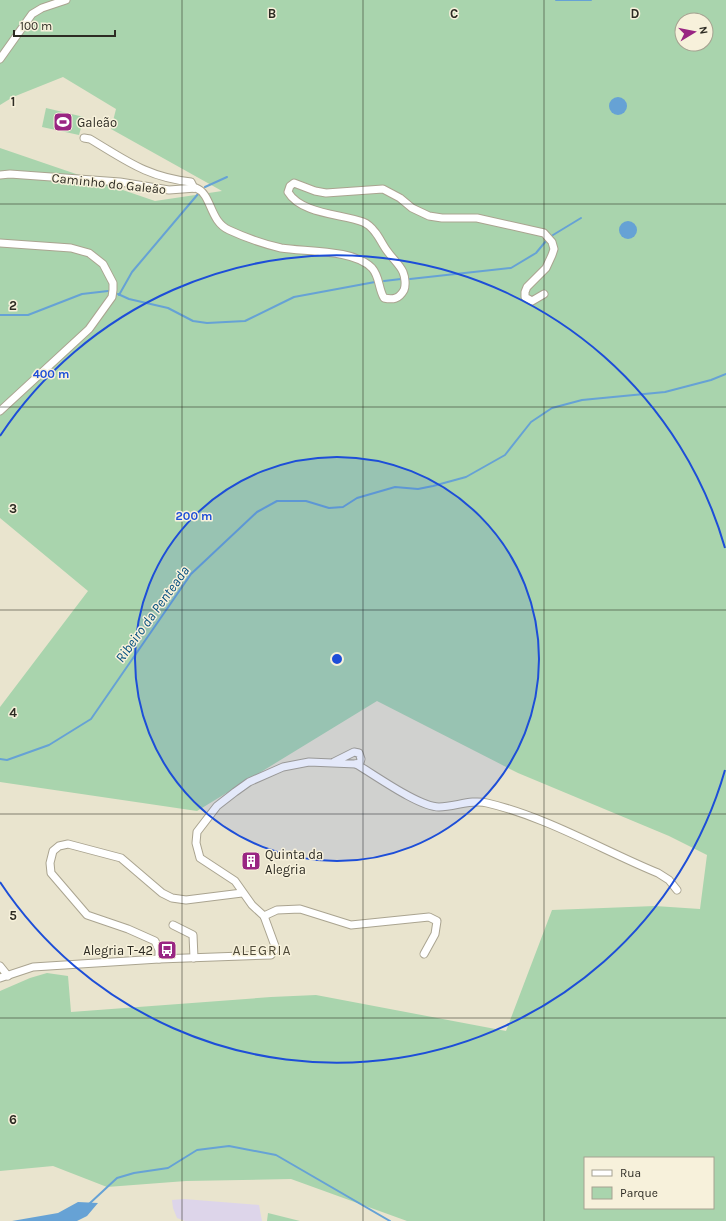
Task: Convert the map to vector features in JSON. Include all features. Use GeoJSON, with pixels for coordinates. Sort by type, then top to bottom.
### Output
{"type":"FeatureCollection","features":[{"type":"Feature","properties":{"kind":"street"},"geometry":{"type":"LineString","coordinates":[[0,59],[32,14],[42,8],[66,0]]}},
{"type":"Feature","properties":{"kind":"street","name":"Caminho do Galeão"},"geometry":{"type":"LineString","coordinates":[[84,138],[90,139],[143,171],[160,177],[191,182],[194,188]]}},
{"type":"Feature","properties":{"kind":"street","name":"Caminho do Galeão"},"geometry":{"type":"LineString","coordinates":[[0,175],[10,174],[120,182],[169,190],[194,188],[203,192],[215,219],[227,229],[280,248],[355,257],[371,267],[380,281],[384,298],[390,300],[396,299],[402,294],[405,288],[404,275],[374,230],[363,222],[327,214],[297,202],[288,192],[290,186],[294,183],[315,192],[326,193],[383,189],[400,198],[412,208],[429,216],[442,218],[477,218],[537,230],[544,233],[549,238],[554,249],[546,268],[527,287],[525,297],[532,301],[544,294]]}},
{"type":"Feature","properties":{"kind":"street"},"geometry":{"type":"LineString","coordinates":[[0,244],[71,248],[89,253],[103,264],[113,283],[112,293],[89,329],[0,411]]}},
{"type":"Feature","properties":{"kind":"street"},"geometry":{"type":"LineString","coordinates":[[334,762],[351,752],[356,752],[360,756],[361,761],[356,764]]}},
{"type":"Feature","properties":{"kind":"street"},"geometry":{"type":"LineString","coordinates":[[0,978],[33,966],[271,955],[275,946],[264,916],[242,893],[235,881],[200,858],[196,843],[197,832],[217,806],[249,782],[283,767],[309,762],[356,764],[422,803],[438,807],[472,802],[486,802],[538,819],[658,873],[669,880],[677,890]]}},
{"type":"Feature","properties":{"kind":"street"},"geometry":{"type":"LineString","coordinates":[[159,959],[159,950],[155,941],[128,929],[92,918],[82,911],[51,873],[50,863],[53,852],[59,846],[68,844],[121,858],[162,893],[172,898],[186,900],[242,893]]}},
{"type":"Feature","properties":{"kind":"street"},"geometry":{"type":"LineString","coordinates":[[264,916],[277,910],[300,909],[351,925],[430,917],[438,921],[436,934],[424,954]]}},
{"type":"Feature","properties":{"kind":"street"},"geometry":{"type":"LineString","coordinates":[[173,925],[193,935],[194,958]]}},
{"type":"Feature","properties":{"kind":"street"},"geometry":{"type":"LineString","coordinates":[[0,966],[8,976]]}},
{"type":"Feature","properties":{"kind":"shaded area"},"geometry":{"type":"Polygon","coordinates":[[[184,1199],[259,1205],[262,1221],[185,1221],[177,1218],[172,1200],[184,1199]]]}},
{"type":"Feature","properties":{"kind":"green space"},"geometry":{"type":"Polygon","coordinates":[[[0,0],[726,0],[726,1221],[407,1221],[291,1179],[186,1181],[107,1187],[53,1166],[0,1171],[0,991],[30,978],[47,973],[68,976],[71,1012],[316,995],[506,1031],[552,910],[655,906],[700,909],[707,855],[669,836],[518,773],[377,701],[197,811],[0,782],[0,707],[88,591],[0,518],[0,148],[155,201],[222,191],[111,129],[116,109],[63,77],[13,97],[0,105],[0,0]]]}},
{"type":"Feature","properties":{"kind":"green space","name":"Galeão"},"geometry":{"type":"Polygon","coordinates":[[[46,108],[84,117],[79,135],[42,127],[46,108]]]}},
{"type":"Feature","properties":{"kind":"green space"},"geometry":{"type":"Polygon","coordinates":[[[268,1213],[300,1221],[267,1221],[268,1213]]]}},
{"type":"Feature","properties":{"kind":"water"},"geometry":{"type":"Polygon","coordinates":[[[614,97],[622,97],[627,102],[625,113],[622,115],[614,115],[609,110],[609,102],[614,97]]]}},
{"type":"Feature","properties":{"kind":"water"},"geometry":{"type":"Polygon","coordinates":[[[624,221],[632,221],[637,226],[635,237],[632,239],[624,239],[619,234],[619,226],[624,221]]]}},
{"type":"Feature","properties":{"kind":"water"},"geometry":{"type":"Polygon","coordinates":[[[78,1202],[98,1203],[87,1216],[77,1221],[12,1221],[58,1213],[78,1202]]]}},
{"type":"Feature","properties":{"kind":"waterway"},"geometry":{"type":"LineString","coordinates":[[556,0],[591,0]]}},
{"type":"Feature","properties":{"kind":"waterway","name":"Ribeiro da Penteada"},"geometry":{"type":"LineString","coordinates":[[205,187],[227,177]]}},
{"type":"Feature","properties":{"kind":"waterway","name":"Ribeiro da Penteada"},"geometry":{"type":"LineString","coordinates":[[119,295],[132,272],[198,194]]}},
{"type":"Feature","properties":{"kind":"waterway","name":"Ribeiro da Penteada"},"geometry":{"type":"LineString","coordinates":[[553,235],[581,218]]}},
{"type":"Feature","properties":{"kind":"waterway","name":"Ribeiro da Penteada"},"geometry":{"type":"LineString","coordinates":[[410,279],[511,268],[536,253],[546,241]]}},
{"type":"Feature","properties":{"kind":"waterway","name":"Ribeiro da Penteada"},"geometry":{"type":"LineString","coordinates":[[384,281],[401,279]]}},
{"type":"Feature","properties":{"kind":"waterway","name":"Ribeiro da Penteada"},"geometry":{"type":"LineString","coordinates":[[118,294],[129,299],[168,308],[193,321],[207,323],[245,321],[294,297],[375,282]]}},
{"type":"Feature","properties":{"kind":"waterway","name":"Ribeiro da Penteada"},"geometry":{"type":"LineString","coordinates":[[0,315],[28,315],[82,294],[108,291]]}},
{"type":"Feature","properties":{"kind":"waterway","name":"Ribeiro da Penteada"},"geometry":{"type":"LineString","coordinates":[[0,759],[7,760],[49,745],[91,719],[191,574],[257,512],[277,501],[306,501],[329,508],[343,507],[357,498],[395,487],[418,489],[466,477],[505,455],[531,422],[552,408],[582,400],[665,392],[711,380],[726,374]]}},
{"type":"Feature","properties":{"kind":"waterway"},"geometry":{"type":"LineString","coordinates":[[89,1204],[117,1178],[134,1173],[168,1168],[197,1150],[229,1146],[276,1155],[390,1221]]}},
{"type":"Feature","properties":{"kind":"place","name":"Galeão"},"geometry":{"type":"Point","coordinates":[63,122]}},
{"type":"Feature","properties":{"kind":"place","name":"Quinta da Alegria"},"geometry":{"type":"Point","coordinates":[251,861]}},
{"type":"Feature","properties":{"kind":"place","name":"Alegria T-42"},"geometry":{"type":"Point","coordinates":[167,950]}},
{"type":"Feature","properties":{"kind":"district","name":"ALEGRIA"},"geometry":{"type":"Point","coordinates":[262,950]}}]}
